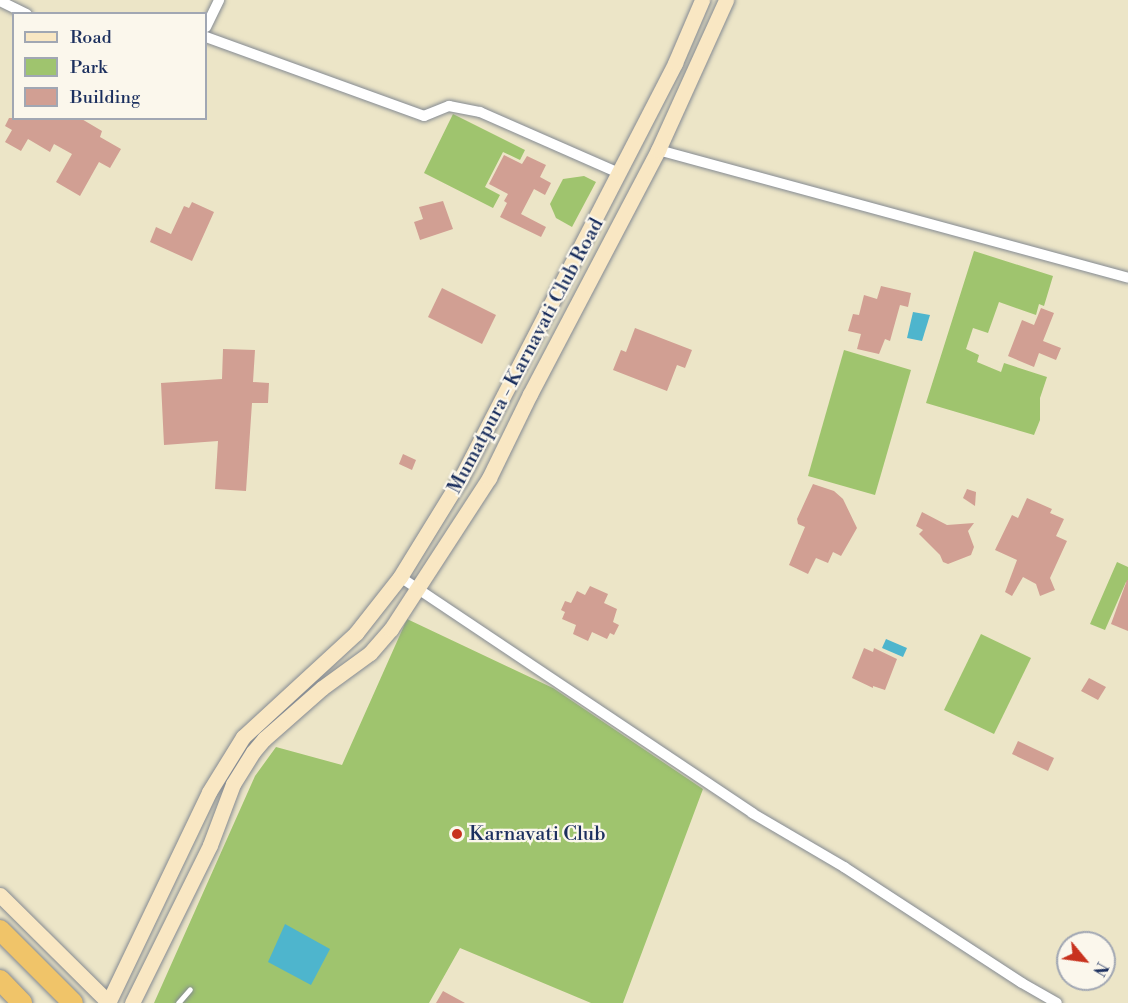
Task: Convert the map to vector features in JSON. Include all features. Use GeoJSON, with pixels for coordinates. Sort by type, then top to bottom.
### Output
{"type":"FeatureCollection","features":[{"type":"Feature","properties":{"kind":"highway"},"geometry":{"type":"LineString","coordinates":[[0,930],[73,1003]]}},
{"type":"Feature","properties":{"kind":"highway"},"geometry":{"type":"LineString","coordinates":[[0,980],[22,1003]]}},
{"type":"Feature","properties":{"kind":"street"},"geometry":{"type":"LineString","coordinates":[[207,25],[219,0]]}},
{"type":"Feature","properties":{"kind":"street","name":"Mumatpura - Karnavati Club Road"},"geometry":{"type":"LineString","coordinates":[[109,1003],[209,792],[243,737],[356,633],[400,577],[461,478],[675,63],[702,0]]}},
{"type":"Feature","properties":{"kind":"street","name":"Mumatpura - Karnavati Club Road"},"geometry":{"type":"LineString","coordinates":[[132,1003],[210,845],[233,784],[253,752],[264,739],[322,688],[370,653],[391,629],[489,478],[530,394],[658,150],[726,0]]}},
{"type":"Feature","properties":{"kind":"street"},"geometry":{"type":"LineString","coordinates":[[0,1],[23,12]]}},
{"type":"Feature","properties":{"kind":"street"},"geometry":{"type":"LineString","coordinates":[[207,37],[424,116],[449,106],[480,112],[619,173]]}},
{"type":"Feature","properties":{"kind":"street"},"geometry":{"type":"LineString","coordinates":[[658,150],[1128,278]]}},
{"type":"Feature","properties":{"kind":"street"},"geometry":{"type":"LineString","coordinates":[[400,577],[752,813],[844,867],[1022,983],[1057,1003]]}},
{"type":"Feature","properties":{"kind":"street"},"geometry":{"type":"LineString","coordinates":[[0,895],[109,1003]]}},
{"type":"Feature","properties":{"kind":"lane"},"geometry":{"type":"LineString","coordinates":[[178,1003],[190,989]]}},
{"type":"Feature","properties":{"kind":"green space"},"geometry":{"type":"Polygon","coordinates":[[[453,114],[525,150],[520,160],[503,152],[485,187],[500,195],[493,208],[424,173],[453,114]]]}},
{"type":"Feature","properties":{"kind":"green space"},"geometry":{"type":"Polygon","coordinates":[[[584,176],[596,182],[572,227],[556,218],[550,204],[563,179],[584,176]]]}},
{"type":"Feature","properties":{"kind":"green space"},"geometry":{"type":"Polygon","coordinates":[[[974,251],[1053,276],[1044,306],[1039,304],[1036,315],[999,302],[988,333],[973,328],[966,349],[979,355],[977,362],[1001,372],[1004,363],[1047,377],[1040,398],[1040,420],[1034,435],[926,403],[974,251]]]}},
{"type":"Feature","properties":{"kind":"green space"},"geometry":{"type":"Polygon","coordinates":[[[844,350],[911,370],[875,495],[808,476],[844,350]]]}},
{"type":"Feature","properties":{"kind":"green space"},"geometry":{"type":"Polygon","coordinates":[[[1117,562],[1128,567],[1128,582],[1126,582],[1105,630],[1090,624],[1117,562]]]}},
{"type":"Feature","properties":{"kind":"green space","name":"Karnavati Club"},"geometry":{"type":"Polygon","coordinates":[[[407,619],[553,688],[703,789],[623,1003],[591,1003],[460,948],[429,1003],[154,1003],[255,776],[276,747],[342,765],[407,619]]]}},
{"type":"Feature","properties":{"kind":"green space"},"geometry":{"type":"Polygon","coordinates":[[[981,634],[1031,658],[994,734],[944,710],[981,634]]]}},
{"type":"Feature","properties":{"kind":"water"},"geometry":{"type":"Polygon","coordinates":[[[913,312],[930,315],[922,341],[907,338],[913,312]]]}},
{"type":"Feature","properties":{"kind":"water"},"geometry":{"type":"Polygon","coordinates":[[[886,639],[907,648],[903,657],[882,648],[886,639]]]}},
{"type":"Feature","properties":{"kind":"water"},"geometry":{"type":"Polygon","coordinates":[[[285,924],[330,949],[311,985],[268,962],[285,924]]]}},
{"type":"Feature","properties":{"kind":"building"},"geometry":{"type":"Polygon","coordinates":[[[9,118],[12,120],[83,120],[102,131],[100,137],[121,149],[110,168],[99,162],[80,196],[56,182],[72,154],[54,144],[50,152],[28,139],[21,151],[5,142],[12,130],[5,126],[9,118]]]}},
{"type":"Feature","properties":{"kind":"building"},"geometry":{"type":"Polygon","coordinates":[[[504,155],[522,164],[527,156],[546,165],[540,177],[551,183],[545,195],[534,189],[521,214],[546,227],[541,237],[500,217],[507,203],[504,201],[508,194],[489,184],[504,155]]]}},
{"type":"Feature","properties":{"kind":"building"},"geometry":{"type":"Polygon","coordinates":[[[443,201],[453,229],[420,240],[414,222],[423,219],[419,207],[443,201]]]}},
{"type":"Feature","properties":{"kind":"building"},"geometry":{"type":"Polygon","coordinates":[[[192,202],[214,212],[192,261],[150,242],[156,227],[171,234],[184,206],[189,208],[192,202]]]}},
{"type":"Feature","properties":{"kind":"building"},"geometry":{"type":"Polygon","coordinates":[[[881,286],[911,293],[908,307],[900,305],[890,341],[885,339],[879,354],[857,349],[861,334],[848,331],[853,314],[859,315],[864,295],[877,299],[881,286]]]}},
{"type":"Feature","properties":{"kind":"building"},"geometry":{"type":"Polygon","coordinates":[[[442,288],[496,315],[482,344],[428,317],[442,288]]]}},
{"type":"Feature","properties":{"kind":"building"},"geometry":{"type":"Polygon","coordinates":[[[1041,308],[1054,313],[1043,341],[1061,348],[1056,360],[1039,353],[1034,367],[1008,356],[1022,320],[1034,325],[1041,308]]]}},
{"type":"Feature","properties":{"kind":"building"},"geometry":{"type":"Polygon","coordinates":[[[635,328],[692,350],[685,368],[677,365],[667,391],[613,370],[621,350],[626,352],[635,328]]]}},
{"type":"Feature","properties":{"kind":"building"},"geometry":{"type":"Polygon","coordinates":[[[223,349],[255,350],[253,382],[269,383],[268,403],[252,403],[246,491],[215,489],[218,441],[164,445],[161,383],[222,379],[223,349]]]}},
{"type":"Feature","properties":{"kind":"building"},"geometry":{"type":"Polygon","coordinates":[[[403,454],[416,460],[412,470],[399,464],[403,454]]]}},
{"type":"Feature","properties":{"kind":"building"},"geometry":{"type":"Polygon","coordinates":[[[813,484],[834,491],[843,499],[857,528],[841,556],[833,552],[828,563],[816,558],[808,574],[789,565],[805,527],[798,524],[797,519],[813,484]]]}},
{"type":"Feature","properties":{"kind":"building"},"geometry":{"type":"Polygon","coordinates":[[[967,489],[976,492],[975,506],[963,498],[967,489]]]}},
{"type":"Feature","properties":{"kind":"building"},"geometry":{"type":"Polygon","coordinates":[[[1027,498],[1052,509],[1050,513],[1064,519],[1056,536],[1067,541],[1050,578],[1055,590],[1040,596],[1036,584],[1023,577],[1012,596],[1005,592],[1017,560],[995,550],[1012,515],[1018,518],[1027,498]]]}},
{"type":"Feature","properties":{"kind":"building"},"geometry":{"type":"Polygon","coordinates":[[[922,512],[947,525],[974,523],[968,531],[974,547],[971,555],[948,564],[943,562],[940,555],[919,534],[923,530],[916,526],[922,512]]]}},
{"type":"Feature","properties":{"kind":"building"},"geometry":{"type":"Polygon","coordinates":[[[1128,580],[1128,631],[1111,624],[1128,580]]]}},
{"type":"Feature","properties":{"kind":"building"},"geometry":{"type":"Polygon","coordinates":[[[590,586],[608,594],[604,603],[617,609],[613,622],[619,625],[614,635],[610,633],[607,639],[592,632],[588,641],[573,634],[576,625],[562,619],[565,612],[561,610],[565,601],[571,603],[577,591],[585,595],[590,586]]]}},
{"type":"Feature","properties":{"kind":"building"},"geometry":{"type":"Polygon","coordinates":[[[864,648],[873,652],[874,648],[897,659],[885,690],[873,686],[873,688],[852,678],[864,648]]]}},
{"type":"Feature","properties":{"kind":"building"},"geometry":{"type":"Polygon","coordinates":[[[1089,678],[1106,687],[1098,700],[1081,691],[1089,678]]]}},
{"type":"Feature","properties":{"kind":"building"},"geometry":{"type":"Polygon","coordinates":[[[1018,741],[1054,758],[1048,771],[1012,754],[1018,741]]]}},
{"type":"Feature","properties":{"kind":"building"},"geometry":{"type":"Polygon","coordinates":[[[443,991],[465,1003],[436,1003],[443,991]]]}},
{"type":"Feature","properties":{"kind":"place","name":"Karnavati Club"},"geometry":{"type":"Point","coordinates":[457,834]}}]}
